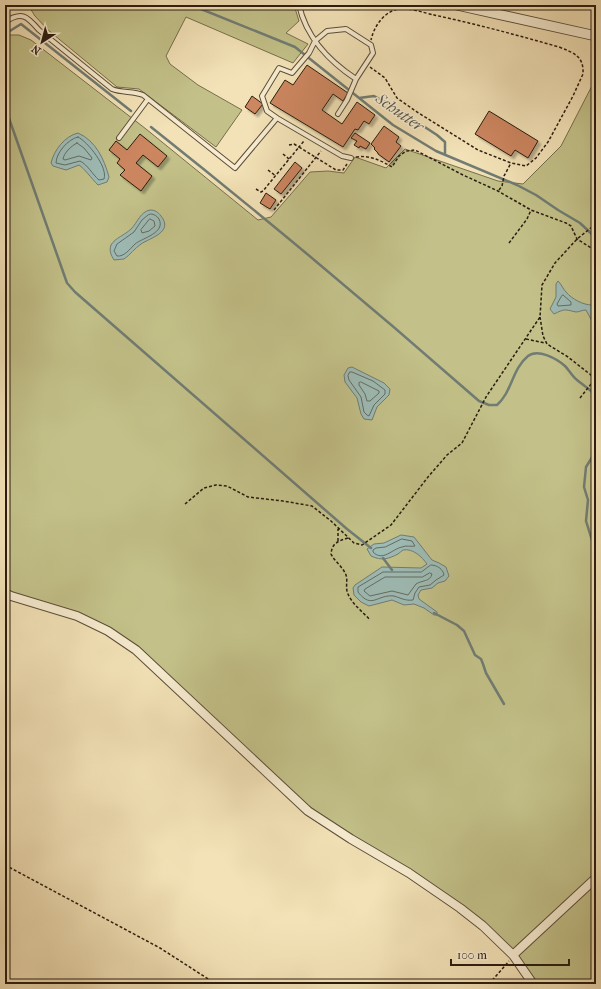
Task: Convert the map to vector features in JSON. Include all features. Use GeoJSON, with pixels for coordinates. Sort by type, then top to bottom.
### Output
{"type":"FeatureCollection","features":[{"type":"Feature","properties":{"kind":"street"},"geometry":{"type":"LineString","coordinates":[[457,5],[596,36]]}},
{"type":"Feature","properties":{"kind":"street"},"geometry":{"type":"LineString","coordinates":[[5,593],[78,616],[108,631],[136,650],[308,811],[351,839],[409,873],[460,908],[483,926],[513,955],[533,984]]}},
{"type":"Feature","properties":{"kind":"street"},"geometry":{"type":"LineString","coordinates":[[513,955],[596,878]]}},
{"type":"Feature","properties":{"kind":"lane"},"geometry":{"type":"LineString","coordinates":[[299,5],[307,28],[315,41],[343,71],[356,79]]}},
{"type":"Feature","properties":{"kind":"lane"},"geometry":{"type":"LineString","coordinates":[[5,22],[15,16],[23,16],[30,20],[39,30],[112,89],[120,92],[137,92],[148,99],[235,168],[277,118]]}},
{"type":"Feature","properties":{"kind":"lane"},"geometry":{"type":"LineString","coordinates":[[338,114],[349,96],[356,79],[373,53],[371,45],[346,29],[327,31],[315,41],[304,59],[292,73],[279,68],[262,96],[268,111],[277,118],[342,156],[351,158]]}},
{"type":"Feature","properties":{"kind":"lane"},"geometry":{"type":"LineString","coordinates":[[119,138],[148,99]]}},
{"type":"Feature","properties":{"kind":"path"},"geometry":{"type":"LineString","coordinates":[[367,64],[385,78],[397,98],[417,112],[478,150],[511,163],[526,166],[536,158],[548,142],[583,74],[584,65],[582,60],[569,51],[473,23],[413,11],[398,9],[384,16],[376,27],[372,36],[371,45]]}},
{"type":"Feature","properties":{"kind":"path"},"geometry":{"type":"LineString","coordinates":[[256,189],[261,192],[264,191],[300,147],[307,136]]}},
{"type":"Feature","properties":{"kind":"path"},"geometry":{"type":"LineString","coordinates":[[290,145],[294,144],[300,147],[336,170],[345,168],[351,158],[364,156],[380,160],[392,167],[400,156],[406,151],[415,150],[498,191],[531,210],[571,226],[577,239],[596,251]]}},
{"type":"Feature","properties":{"kind":"path"},"geometry":{"type":"LineString","coordinates":[[274,210],[324,146]]}},
{"type":"Feature","properties":{"kind":"path"},"geometry":{"type":"LineString","coordinates":[[283,154],[289,159]]}},
{"type":"Feature","properties":{"kind":"path"},"geometry":{"type":"LineString","coordinates":[[498,191],[502,186],[504,176],[511,163]]}},
{"type":"Feature","properties":{"kind":"path"},"geometry":{"type":"LineString","coordinates":[[268,170],[276,176]]}},
{"type":"Feature","properties":{"kind":"path"},"geometry":{"type":"LineString","coordinates":[[509,243],[527,220],[531,210]]}},
{"type":"Feature","properties":{"kind":"path"},"geometry":{"type":"LineString","coordinates":[[546,344],[540,317],[542,285],[555,263],[582,234],[592,227]]}},
{"type":"Feature","properties":{"kind":"path"},"geometry":{"type":"LineString","coordinates":[[185,504],[204,488],[216,484],[227,486],[248,497],[312,506],[354,543],[362,546],[391,524],[447,455],[462,443],[486,397],[540,317]]}},
{"type":"Feature","properties":{"kind":"path"},"geometry":{"type":"LineString","coordinates":[[526,339],[546,344],[568,357],[596,378],[580,398]]}},
{"type":"Feature","properties":{"kind":"path"},"geometry":{"type":"LineString","coordinates":[[338,528],[338,541]]}},
{"type":"Feature","properties":{"kind":"path"},"geometry":{"type":"LineString","coordinates":[[349,538],[338,541],[334,544],[331,554],[335,562],[343,569],[346,577],[347,593],[351,600],[370,620]]}},
{"type":"Feature","properties":{"kind":"path"},"geometry":{"type":"LineString","coordinates":[[5,865],[160,948],[216,984]]}},
{"type":"Feature","properties":{"kind":"path"},"geometry":{"type":"LineString","coordinates":[[489,984],[508,963],[513,955]]}},
{"type":"Feature","properties":{"kind":"shaded area"},"geometry":{"type":"Polygon","coordinates":[[[28,5],[294,5],[299,21],[286,33],[308,44],[293,63],[186,17],[166,56],[170,64],[198,85],[242,110],[216,147],[139,89],[117,87],[48,30],[35,16],[28,5]]]}},
{"type":"Feature","properties":{"kind":"shaded area"},"geometry":{"type":"Polygon","coordinates":[[[6,35],[19,35],[31,40],[146,129],[258,220],[271,217],[310,172],[328,171],[344,173],[355,157],[386,168],[405,149],[498,181],[523,184],[561,146],[596,78],[596,984],[537,984],[504,942],[333,824],[289,791],[136,645],[5,589],[6,35]]]}},
{"type":"Feature","properties":{"kind":"water"},"geometry":{"type":"Polygon","coordinates":[[[78,133],[90,141],[102,157],[109,177],[107,182],[98,185],[79,165],[66,170],[53,166],[51,163],[52,158],[61,144],[69,137],[78,133]]]}},
{"type":"Feature","properties":{"kind":"water"},"geometry":{"type":"Polygon","coordinates":[[[150,210],[159,213],[161,216],[165,226],[163,230],[155,237],[139,246],[124,259],[114,260],[110,251],[111,245],[131,229],[144,213],[150,210]]]}},
{"type":"Feature","properties":{"kind":"water"},"geometry":{"type":"Polygon","coordinates":[[[558,281],[568,295],[574,299],[585,304],[592,305],[596,302],[596,323],[592,321],[586,310],[576,312],[564,310],[554,314],[550,309],[556,297],[556,284],[558,281]]]}},
{"type":"Feature","properties":{"kind":"water"},"geometry":{"type":"Polygon","coordinates":[[[352,367],[384,383],[390,389],[389,395],[377,407],[372,420],[364,419],[361,414],[357,398],[345,382],[344,375],[348,368],[352,367]]]}},
{"type":"Feature","properties":{"kind":"water"},"geometry":{"type":"Polygon","coordinates":[[[401,535],[414,537],[432,560],[446,567],[449,576],[445,581],[438,583],[432,588],[421,590],[418,595],[419,599],[437,612],[437,615],[434,615],[424,608],[414,604],[404,605],[392,600],[369,606],[361,602],[354,595],[353,588],[355,585],[382,567],[421,568],[427,564],[420,556],[410,550],[403,550],[399,554],[382,559],[371,556],[367,549],[374,544],[384,543],[401,535]]]}},
{"type":"Feature","properties":{"kind":"building"},"geometry":{"type":"Polygon","coordinates":[[[307,65],[348,93],[343,101],[333,94],[322,110],[342,124],[357,102],[375,115],[369,124],[364,121],[358,130],[355,129],[343,147],[270,103],[285,80],[293,85],[307,65]]]}},
{"type":"Feature","properties":{"kind":"building"},"geometry":{"type":"Polygon","coordinates":[[[252,96],[263,104],[255,114],[245,107],[252,96]]]}},
{"type":"Feature","properties":{"kind":"building"},"geometry":{"type":"Polygon","coordinates":[[[489,111],[538,141],[528,158],[515,150],[511,156],[475,134],[489,111]]]}},
{"type":"Feature","properties":{"kind":"building"},"geometry":{"type":"Polygon","coordinates":[[[384,126],[399,137],[396,142],[401,146],[389,162],[378,154],[371,144],[384,126]]]}},
{"type":"Feature","properties":{"kind":"building"},"geometry":{"type":"Polygon","coordinates":[[[355,133],[370,143],[366,149],[360,146],[359,148],[354,145],[357,141],[351,138],[355,133]]]}},
{"type":"Feature","properties":{"kind":"building"},"geometry":{"type":"Polygon","coordinates":[[[140,134],[167,156],[158,167],[143,155],[136,163],[152,176],[141,191],[120,175],[125,170],[117,163],[120,159],[109,150],[116,141],[127,150],[140,134]]]}},
{"type":"Feature","properties":{"kind":"building"},"geometry":{"type":"Polygon","coordinates":[[[295,162],[302,168],[281,194],[274,189],[295,162]]]}},
{"type":"Feature","properties":{"kind":"building"},"geometry":{"type":"Polygon","coordinates":[[[266,193],[276,200],[270,209],[260,203],[266,193]]]}},
{"type":"Feature","properties":{"kind":"waterway","name":"Schutter"},"geometry":{"type":"LineString","coordinates":[[191,5],[295,47],[393,125],[436,151],[517,185],[536,195],[580,223],[596,238]]}},
{"type":"Feature","properties":{"kind":"waterway"},"geometry":{"type":"LineString","coordinates":[[5,34],[21,24],[131,111]]}},
{"type":"Feature","properties":{"kind":"waterway"},"geometry":{"type":"LineString","coordinates":[[359,98],[374,96],[391,105],[437,135],[445,142],[445,155]]}},
{"type":"Feature","properties":{"kind":"waterway"},"geometry":{"type":"LineString","coordinates":[[5,107],[67,283],[75,292],[347,529],[371,548]]}},
{"type":"Feature","properties":{"kind":"waterway"},"geometry":{"type":"LineString","coordinates":[[151,127],[317,262],[479,401],[489,405],[497,405],[506,394],[523,361],[528,356],[537,353],[547,355],[562,363],[575,378],[596,396]]}},
{"type":"Feature","properties":{"kind":"waterway"},"geometry":{"type":"LineString","coordinates":[[596,451],[586,467],[584,487],[588,500],[586,521],[596,553]]}},
{"type":"Feature","properties":{"kind":"waterway"},"geometry":{"type":"LineString","coordinates":[[383,558],[392,570]]}},
{"type":"Feature","properties":{"kind":"waterway"},"geometry":{"type":"LineString","coordinates":[[434,613],[457,625],[464,631],[475,655],[481,659],[486,673],[504,704]]}}]}
